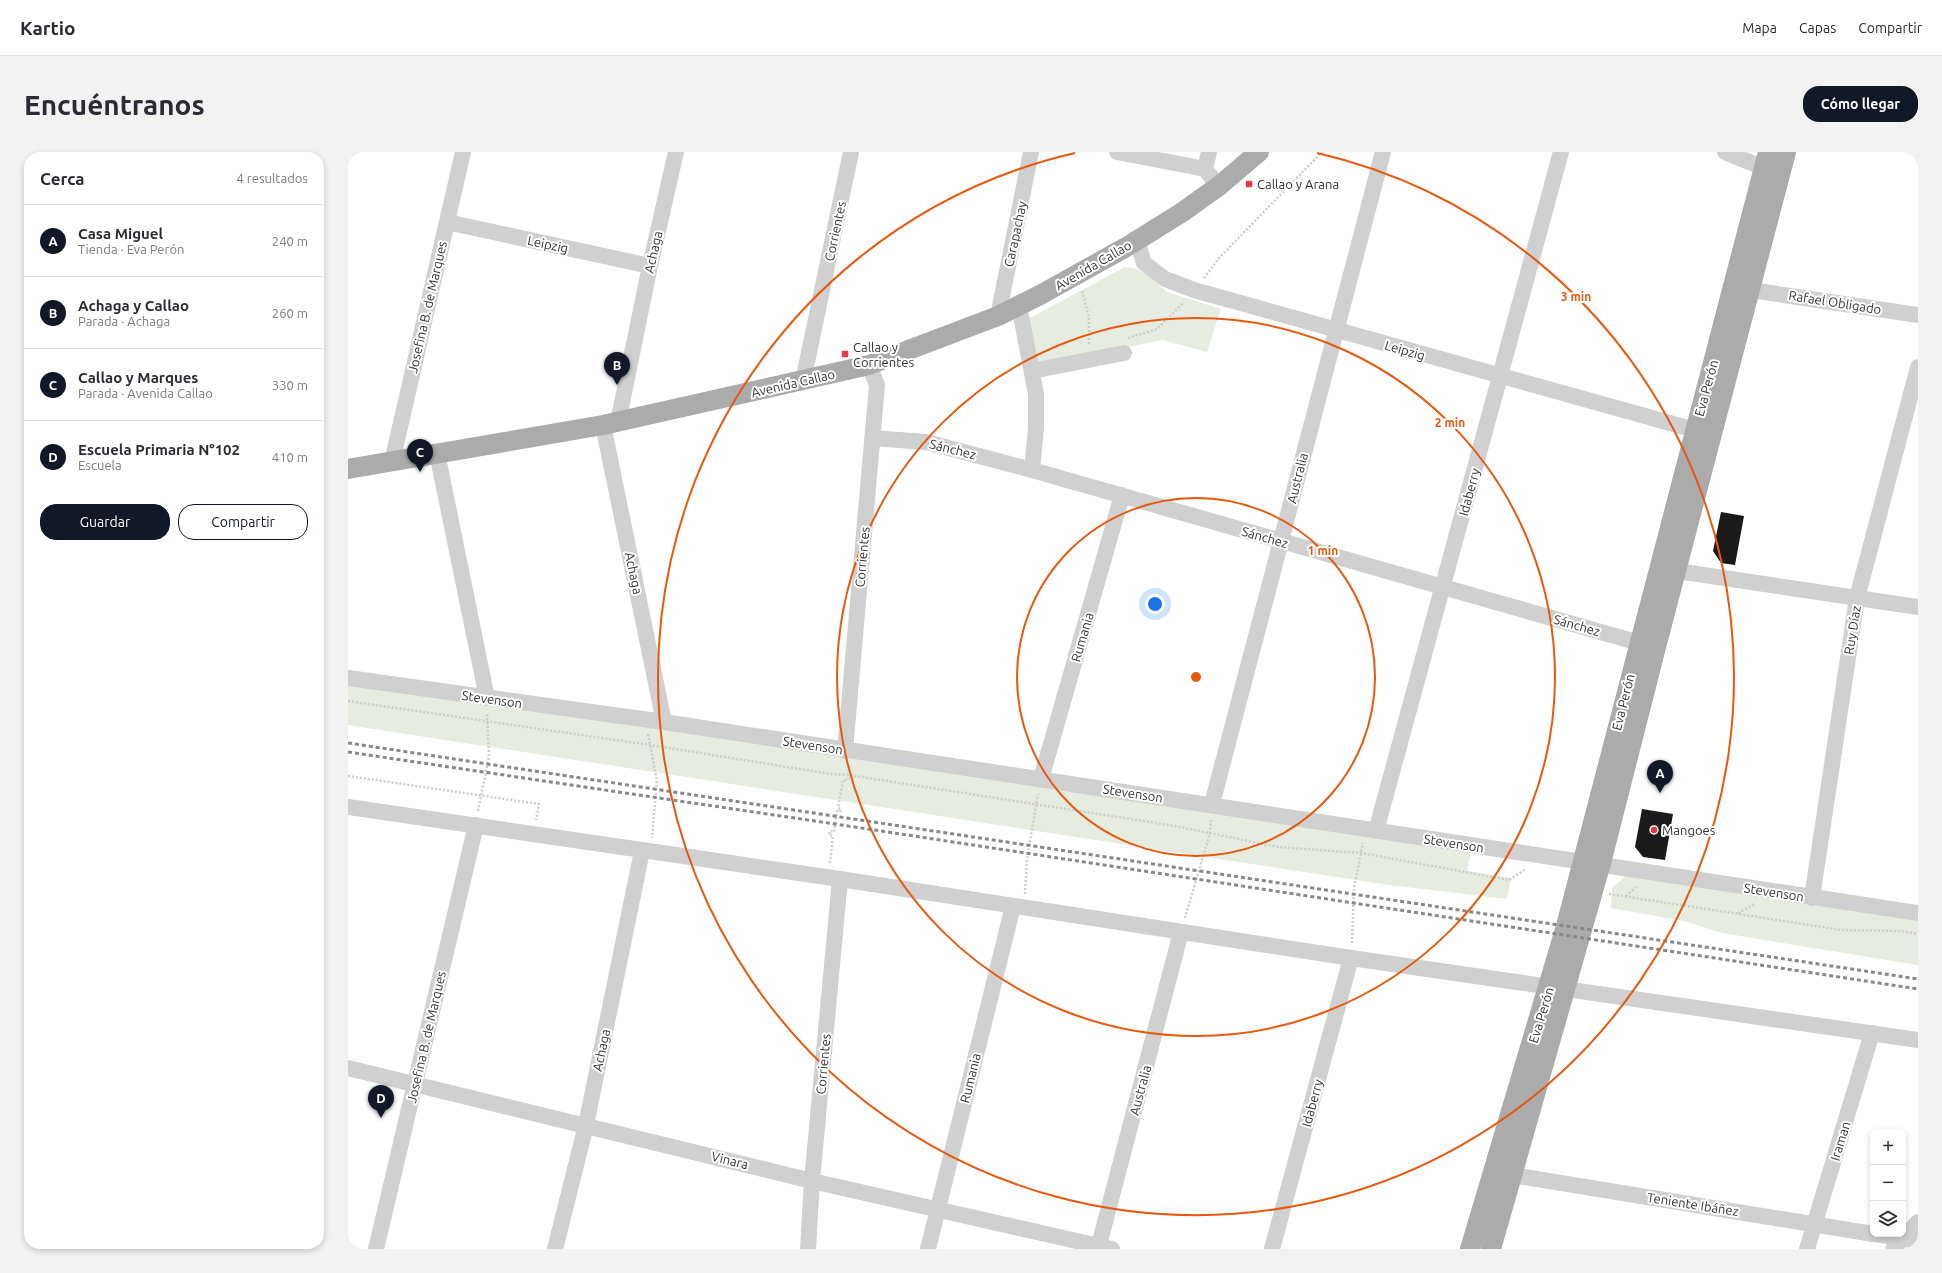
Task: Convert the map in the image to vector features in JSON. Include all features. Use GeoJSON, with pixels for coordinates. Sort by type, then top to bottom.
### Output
{"type":"FeatureCollection","features":[{"type":"Feature","properties":{"kind":"main road","name":"Avenida Callao"},"geometry":{"type":"LineString","coordinates":[[348,468],[392,462],[610,424],[869,365],[998,316],[1078,274],[1137,240],[1219,186],[1259,152]]}},
{"type":"Feature","properties":{"kind":"main road","name":"Eva Perón"},"geometry":{"type":"LineString","coordinates":[[1491,1249],[1512,1175],[1558,986],[1592,862],[1647,645],[1751,290],[1786,152]]}},
{"type":"Feature","properties":{"kind":"main road","name":"Eva Perón"},"geometry":{"type":"LineString","coordinates":[[1668,570],[1695,430],[1766,160]]}},
{"type":"Feature","properties":{"kind":"main road","name":"Eva Perón"},"geometry":{"type":"LineString","coordinates":[[1470,1249],[1558,986]]}},
{"type":"Feature","properties":{"kind":"street","name":"Josefina B. de Marques"},"geometry":{"type":"LineString","coordinates":[[392,462],[463,152]]}},
{"type":"Feature","properties":{"kind":"street","name":"Achaga"},"geometry":{"type":"LineString","coordinates":[[664,722],[610,424],[650,266],[676,152]]}},
{"type":"Feature","properties":{"kind":"street","name":"Corrientes"},"geometry":{"type":"LineString","coordinates":[[803,381],[852,152]]}},
{"type":"Feature","properties":{"kind":"street","name":"Carapachay"},"geometry":{"type":"LineString","coordinates":[[998,316],[1031,152]]}},
{"type":"Feature","properties":{"kind":"street"},"geometry":{"type":"LineString","coordinates":[[1117,152],[1206,169],[1219,186]]}},
{"type":"Feature","properties":{"kind":"street"},"geometry":{"type":"LineString","coordinates":[[1206,169],[1209,152]]}},
{"type":"Feature","properties":{"kind":"street","name":"Australia"},"geometry":{"type":"LineString","coordinates":[[1212,804],[1335,330],[1383,152]]}},
{"type":"Feature","properties":{"kind":"street","name":"Idaberry"},"geometry":{"type":"LineString","coordinates":[[1371,830],[1443,588],[1561,152]]}},
{"type":"Feature","properties":{"kind":"street"},"geometry":{"type":"LineString","coordinates":[[1725,152],[1766,160]]}},
{"type":"Feature","properties":{"kind":"street","name":"Leipzig"},"geometry":{"type":"LineString","coordinates":[[447,222],[650,266]]}},
{"type":"Feature","properties":{"kind":"street","name":"Leipzig"},"geometry":{"type":"LineString","coordinates":[[1137,240],[1144,263],[1165,278],[1194,290],[1695,430]]}},
{"type":"Feature","properties":{"kind":"street","name":"Rafael Obligado"},"geometry":{"type":"LineString","coordinates":[[1751,290],[1918,315]]}},
{"type":"Feature","properties":{"kind":"street"},"geometry":{"type":"LineString","coordinates":[[1019,305],[1036,394],[1036,428],[1032,470]]}},
{"type":"Feature","properties":{"kind":"street"},"geometry":{"type":"LineString","coordinates":[[1032,371],[1124,353]]}},
{"type":"Feature","properties":{"kind":"street","name":"Corrientes"},"geometry":{"type":"LineString","coordinates":[[845,750],[877,385],[869,365]]}},
{"type":"Feature","properties":{"kind":"street","name":"Ruy Díaz"},"geometry":{"type":"LineString","coordinates":[[1812,898],[1856,598],[1918,367]]}},
{"type":"Feature","properties":{"kind":"street","name":"Sánchez"},"geometry":{"type":"LineString","coordinates":[[872,438],[926,442],[1032,470],[1647,645]]}},
{"type":"Feature","properties":{"kind":"street"},"geometry":{"type":"LineString","coordinates":[[437,453],[487,698]]}},
{"type":"Feature","properties":{"kind":"street","name":"Rumania"},"geometry":{"type":"LineString","coordinates":[[1041,779],[1122,495]]}},
{"type":"Feature","properties":{"kind":"street"},"geometry":{"type":"LineString","coordinates":[[1668,570],[1918,607]]}},
{"type":"Feature","properties":{"kind":"street","name":"Stevenson"},"geometry":{"type":"LineString","coordinates":[[348,678],[645,719],[1212,804],[1371,830],[1592,862],[1812,898],[1918,913]]}},
{"type":"Feature","properties":{"kind":"street"},"geometry":{"type":"LineString","coordinates":[[348,807],[476,825],[646,852],[834,878],[1351,958],[1558,986],[1918,1040]]}},
{"type":"Feature","properties":{"kind":"street","name":"Josefina B. de Marques"},"geometry":{"type":"LineString","coordinates":[[376,1249],[476,825]]}},
{"type":"Feature","properties":{"kind":"street","name":"Achaga"},"geometry":{"type":"LineString","coordinates":[[555,1249],[586,1125],[646,852]]}},
{"type":"Feature","properties":{"kind":"street","name":"Corrientes"},"geometry":{"type":"LineString","coordinates":[[808,1249],[834,878]]}},
{"type":"Feature","properties":{"kind":"street","name":"Rumania"},"geometry":{"type":"LineString","coordinates":[[928,1249],[937,1209],[1019,907]]}},
{"type":"Feature","properties":{"kind":"street","name":"Australia"},"geometry":{"type":"LineString","coordinates":[[1103,1248],[1181,932]]}},
{"type":"Feature","properties":{"kind":"street","name":"Idaberry"},"geometry":{"type":"LineString","coordinates":[[1272,1249],[1351,958]]}},
{"type":"Feature","properties":{"kind":"street","name":"Iraman"},"geometry":{"type":"LineString","coordinates":[[1807,1249],[1872,1033]]}},
{"type":"Feature","properties":{"kind":"street","name":"Vinara"},"geometry":{"type":"LineString","coordinates":[[348,1068],[415,1086],[586,1125],[812,1181],[1103,1248]]}},
{"type":"Feature","properties":{"kind":"street","name":"Teniente Ibáñez"},"geometry":{"type":"LineString","coordinates":[[1512,1175],[1870,1233]]}},
{"type":"Feature","properties":{"kind":"street"},"geometry":{"type":"LineString","coordinates":[[1905,1243],[1918,1222]]}},
{"type":"Feature","properties":{"kind":"street","name":"Teniente Ibáñez"},"geometry":{"type":"LineString","coordinates":[[1884,1237],[1905,1243]]}},
{"type":"Feature","properties":{"kind":"path"},"geometry":{"type":"LineString","coordinates":[[1078,274],[1089,318],[1089,349]]}},
{"type":"Feature","properties":{"kind":"path"},"geometry":{"type":"LineString","coordinates":[[476,825],[489,757],[487,698]]}},
{"type":"Feature","properties":{"kind":"path"},"geometry":{"type":"LineString","coordinates":[[348,701],[650,745],[831,774],[848,775],[1210,833],[1278,848],[1361,854],[1509,880],[1525,869]]}},
{"type":"Feature","properties":{"kind":"path"},"geometry":{"type":"LineString","coordinates":[[645,719],[658,781],[646,852]]}},
{"type":"Feature","properties":{"kind":"path"},"geometry":{"type":"LineString","coordinates":[[834,878],[833,836],[829,835],[830,831],[834,832],[837,811],[840,812],[841,809],[838,808],[842,780],[848,780],[849,760],[845,750]]}},
{"type":"Feature","properties":{"kind":"path"},"geometry":{"type":"LineString","coordinates":[[348,776],[539,804],[534,834]]}},
{"type":"Feature","properties":{"kind":"path"},"geometry":{"type":"LineString","coordinates":[[1019,907],[1041,779]]}},
{"type":"Feature","properties":{"kind":"path"},"geometry":{"type":"LineString","coordinates":[[1181,932],[1210,833],[1212,804]]}},
{"type":"Feature","properties":{"kind":"path"},"geometry":{"type":"LineString","coordinates":[[1351,958],[1354,888],[1361,854],[1371,830]]}},
{"type":"Feature","properties":{"kind":"path"},"geometry":{"type":"LineString","coordinates":[[1604,898],[1608,894],[1842,930],[1900,931],[1918,934]]}},
{"type":"Feature","properties":{"kind":"shaded area"},"geometry":{"type":"Polygon","coordinates":[[[1125,267],[1137,269],[1150,277],[1167,292],[1221,309],[1207,352],[1163,340],[1038,365],[1028,319],[1125,267]]]}},
{"type":"Feature","properties":{"kind":"shaded area"},"geometry":{"type":"Polygon","coordinates":[[[348,681],[1471,852],[1467,871],[1511,878],[1507,899],[1389,885],[348,725],[348,681]]]}},
{"type":"Feature","properties":{"kind":"shaded area"},"geometry":{"type":"Polygon","coordinates":[[[1626,876],[1918,921],[1918,965],[1722,933],[1684,921],[1611,908],[1612,888],[1626,876]]]}},
{"type":"Feature","properties":{"kind":"building"},"geometry":{"type":"Polygon","coordinates":[[[1721,512],[1744,516],[1735,565],[1721,563],[1713,551],[1721,512]]]}},
{"type":"Feature","properties":{"kind":"building","name":"Mangoes"},"geometry":{"type":"Polygon","coordinates":[[[1642,809],[1673,814],[1665,860],[1643,857],[1635,847],[1642,809]]]}},
{"type":"Feature","properties":{"kind":"railway"},"geometry":{"type":"LineString","coordinates":[[348,743],[1918,979]]}},
{"type":"Feature","properties":{"kind":"railway"},"geometry":{"type":"LineString","coordinates":[[348,752],[835,824],[1918,989]]}},
{"type":"Feature","properties":{"kind":"place","name":"Callao y Arana"},"geometry":{"type":"Point","coordinates":[1249,184]}},
{"type":"Feature","properties":{"kind":"place","name":"Callao y Corrientes"},"geometry":{"type":"Point","coordinates":[845,354]}},
{"type":"Feature","properties":{"kind":"place","name":"Achaga y Callao"},"geometry":{"type":"Point","coordinates":[617,385]}},
{"type":"Feature","properties":{"kind":"place","name":"Callao y Marques"},"geometry":{"type":"Point","coordinates":[420,472]}},
{"type":"Feature","properties":{"kind":"place","name":"Casa Miguel"},"geometry":{"type":"Point","coordinates":[1660,793]}},
{"type":"Feature","properties":{"kind":"place","name":"Mangoes"},"geometry":{"type":"Point","coordinates":[1654,830]}},
{"type":"Feature","properties":{"kind":"place","name":"Escuela Primaria N°102"},"geometry":{"type":"Point","coordinates":[381,1118]}}]}
